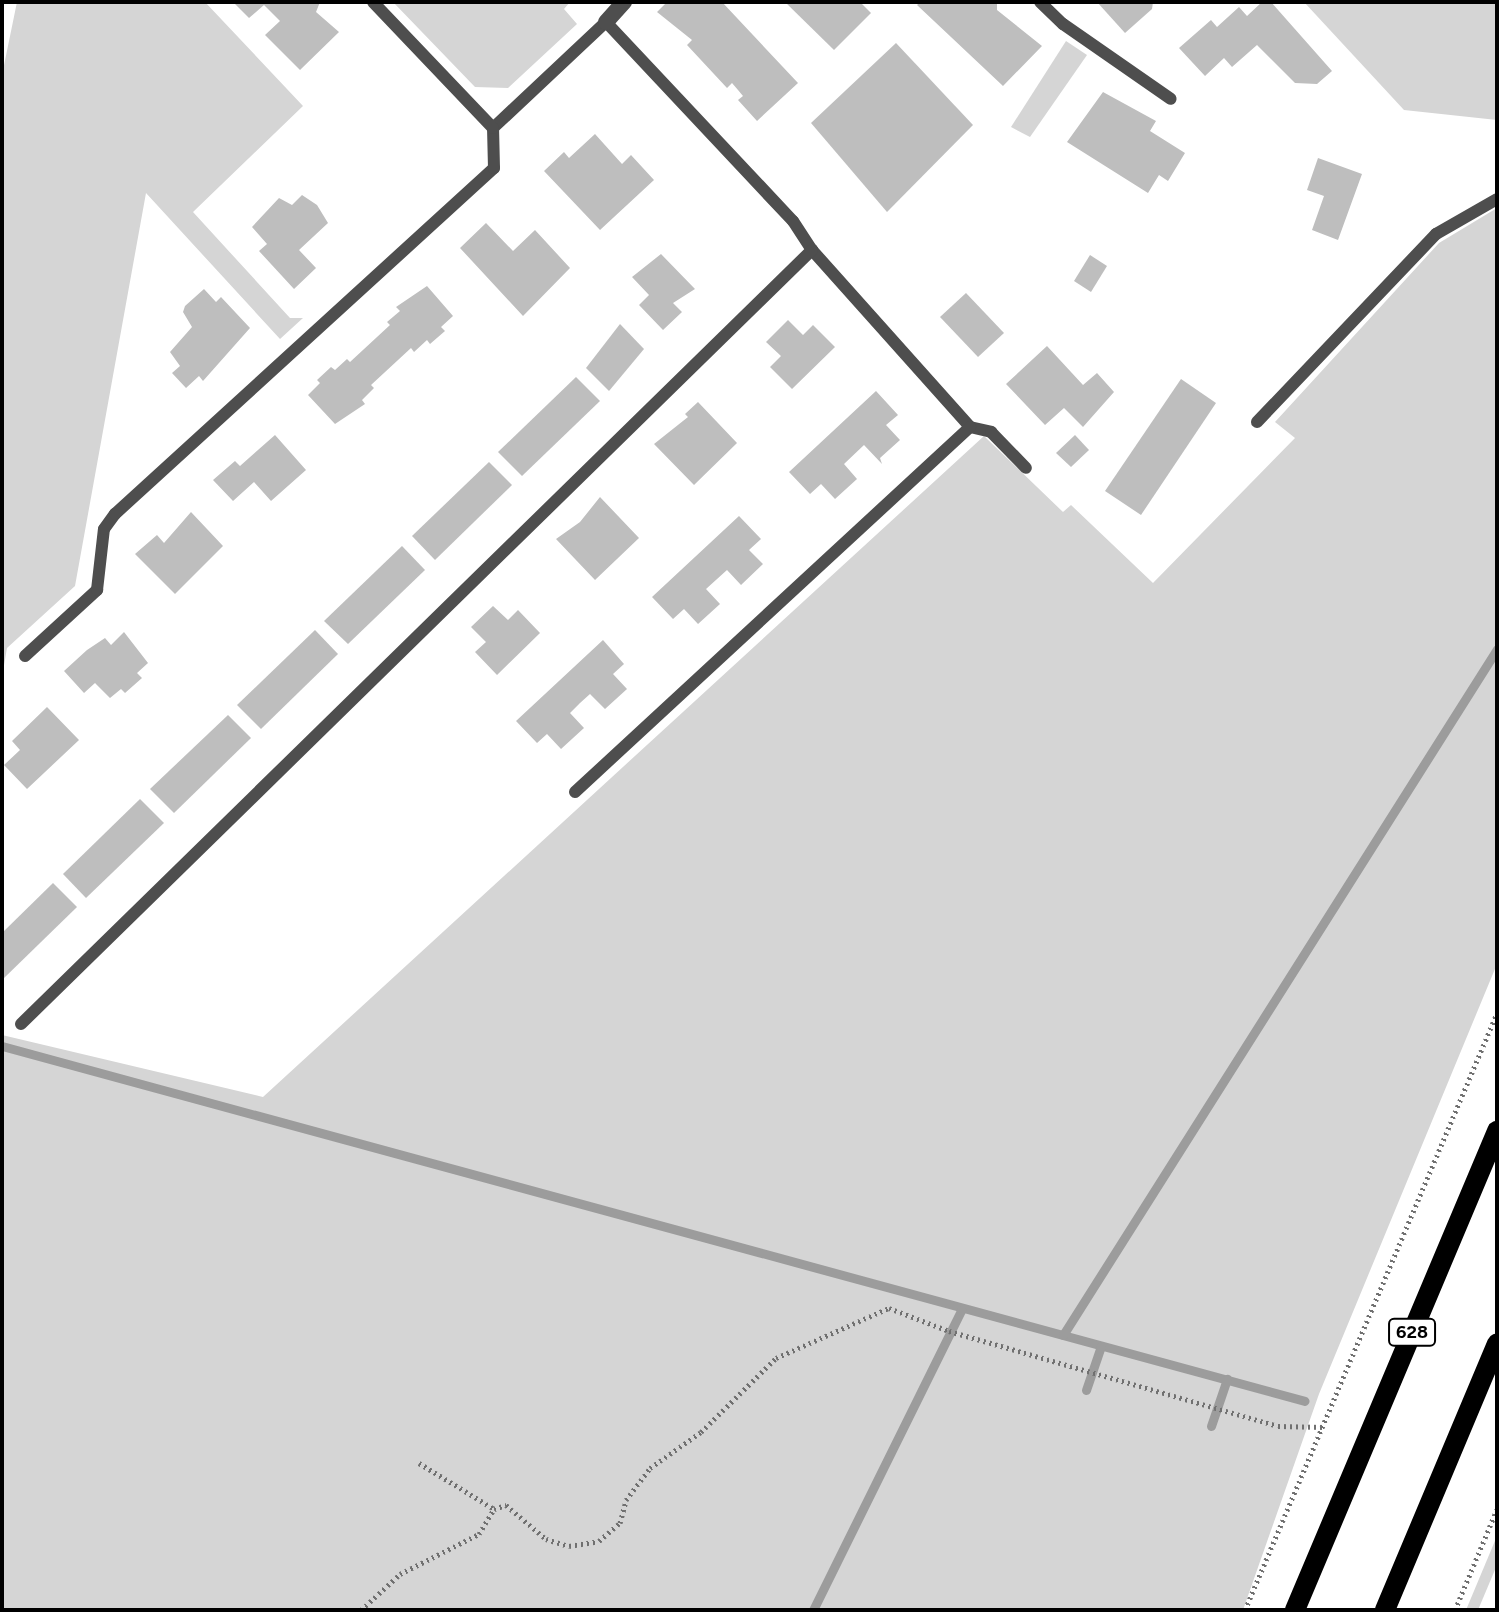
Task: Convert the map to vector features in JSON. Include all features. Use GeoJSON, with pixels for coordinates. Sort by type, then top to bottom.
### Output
{"type":"FeatureCollection","features":[{"type":"Feature","properties":{"kind":"main road","name":"628"},"geometry":{"type":"LineString","coordinates":[[1295,1610],[1497,1131]]}},
{"type":"Feature","properties":{"kind":"main road"},"geometry":{"type":"LineString","coordinates":[[1385,1610],[1497,1344]]}},
{"type":"Feature","properties":{"kind":"street"},"geometry":{"type":"LineString","coordinates":[[606,22],[624,2]]}},
{"type":"Feature","properties":{"kind":"lane"},"geometry":{"type":"LineString","coordinates":[[25,656],[97,590],[104,529],[115,514],[494,168],[493,128],[373,2]]}},
{"type":"Feature","properties":{"kind":"lane"},"geometry":{"type":"LineString","coordinates":[[1040,2],[1063,24],[1171,99]]}},
{"type":"Feature","properties":{"kind":"lane"},"geometry":{"type":"LineString","coordinates":[[493,128],[606,22],[793,221],[812,250],[970,427],[991,432],[1026,468]]}},
{"type":"Feature","properties":{"kind":"lane"},"geometry":{"type":"LineString","coordinates":[[1257,422],[1436,234],[1497,199]]}},
{"type":"Feature","properties":{"kind":"lane"},"geometry":{"type":"LineString","coordinates":[[21,1024],[812,250]]}},
{"type":"Feature","properties":{"kind":"lane"},"geometry":{"type":"LineString","coordinates":[[575,792],[970,427]]}},
{"type":"Feature","properties":{"kind":"path"},"geometry":{"type":"LineString","coordinates":[[1245,1610],[1497,1013]]}},
{"type":"Feature","properties":{"kind":"path"},"geometry":{"type":"LineString","coordinates":[[361,1610],[400,1574],[479,1534],[494,1509],[506,1505],[546,1539],[569,1546],[599,1541],[620,1523],[626,1500],[650,1468],[701,1432],[776,1358],[889,1308],[949,1331],[1278,1426],[1324,1427]]}},
{"type":"Feature","properties":{"kind":"path"},"geometry":{"type":"LineString","coordinates":[[419,1463],[494,1509]]}},
{"type":"Feature","properties":{"kind":"path"},"geometry":{"type":"LineString","coordinates":[[1455,1610],[1497,1509]]}},
{"type":"Feature","properties":{"kind":"shaded area"},"geometry":{"type":"Polygon","coordinates":[[[17,2],[205,2],[303,106],[193,212],[290,318],[303,318],[280,339],[146,193],[75,586],[7,648],[2,677],[2,75],[17,2]]]}},
{"type":"Feature","properties":{"kind":"shaded area"},"geometry":{"type":"Polygon","coordinates":[[[393,2],[570,2],[564,9],[577,24],[508,88],[475,87],[393,2]]]}},
{"type":"Feature","properties":{"kind":"shaded area"},"geometry":{"type":"Polygon","coordinates":[[[1304,2],[1497,2],[1497,120],[1404,110],[1304,2]]]}},
{"type":"Feature","properties":{"kind":"shaded area"},"geometry":{"type":"Polygon","coordinates":[[[1066,41],[1087,55],[1030,137],[1011,127],[1066,41]]]}},
{"type":"Feature","properties":{"kind":"shaded area"},"geometry":{"type":"Polygon","coordinates":[[[1497,208],[1497,964],[1319,1394],[1243,1610],[2,1610],[2,1035],[263,1097],[984,436],[1063,512],[1071,505],[1153,583],[1295,438],[1275,422],[1439,243],[1497,208]]]}},
{"type":"Feature","properties":{"kind":"shaded area"},"geometry":{"type":"Polygon","coordinates":[[[1497,1536],[1497,1565],[1478,1610],[1466,1610],[1497,1536]]]}},
{"type":"Feature","properties":{"kind":"building"},"geometry":{"type":"Polygon","coordinates":[[[233,2],[320,2],[316,12],[339,32],[300,70],[265,35],[280,21],[264,5],[249,18],[233,2]]]}},
{"type":"Feature","properties":{"kind":"building"},"geometry":{"type":"Polygon","coordinates":[[[667,2],[722,2],[798,83],[757,121],[738,100],[743,96],[732,83],[727,88],[687,45],[692,40],[657,12],[667,2]]]}},
{"type":"Feature","properties":{"kind":"building"},"geometry":{"type":"Polygon","coordinates":[[[785,2],[860,2],[871,13],[834,50],[785,2]]]}},
{"type":"Feature","properties":{"kind":"building"},"geometry":{"type":"Polygon","coordinates":[[[920,2],[997,4],[997,10],[1042,46],[1003,86],[917,5],[920,2]]]}},
{"type":"Feature","properties":{"kind":"building"},"geometry":{"type":"Polygon","coordinates":[[[1097,2],[1153,2],[1152,9],[1125,33],[1097,2]]]}},
{"type":"Feature","properties":{"kind":"building"},"geometry":{"type":"Polygon","coordinates":[[[1262,2],[1271,2],[1332,71],[1317,84],[1295,83],[1257,45],[1232,67],[1224,58],[1205,76],[1179,48],[1211,20],[1217,27],[1239,7],[1247,16],[1262,2]]]}},
{"type":"Feature","properties":{"kind":"building"},"geometry":{"type":"Polygon","coordinates":[[[896,43],[973,125],[887,212],[811,123],[896,43]]]}},
{"type":"Feature","properties":{"kind":"building"},"geometry":{"type":"Polygon","coordinates":[[[1103,92],[1156,121],[1150,131],[1185,153],[1168,181],[1159,175],[1148,193],[1067,142],[1103,92]]]}},
{"type":"Feature","properties":{"kind":"building"},"geometry":{"type":"Polygon","coordinates":[[[595,134],[622,164],[631,155],[654,180],[600,230],[544,171],[564,152],[569,158],[595,134]]]}},
{"type":"Feature","properties":{"kind":"building"},"geometry":{"type":"Polygon","coordinates":[[[1318,158],[1362,174],[1338,240],[1312,230],[1324,196],[1307,190],[1318,158]]]}},
{"type":"Feature","properties":{"kind":"building"},"geometry":{"type":"Polygon","coordinates":[[[302,195],[317,205],[328,223],[299,250],[316,268],[294,289],[259,251],[267,244],[252,227],[279,198],[292,205],[302,195]]]}},
{"type":"Feature","properties":{"kind":"building"},"geometry":{"type":"Polygon","coordinates":[[[486,223],[513,251],[535,230],[570,268],[523,316],[460,248],[486,223]]]}},
{"type":"Feature","properties":{"kind":"building"},"geometry":{"type":"Polygon","coordinates":[[[661,254],[695,289],[673,303],[682,312],[663,330],[639,305],[649,295],[632,277],[661,254]]]}},
{"type":"Feature","properties":{"kind":"building"},"geometry":{"type":"Polygon","coordinates":[[[1090,255],[1107,266],[1091,292],[1074,281],[1090,255]]]}},
{"type":"Feature","properties":{"kind":"building"},"geometry":{"type":"Polygon","coordinates":[[[427,286],[453,316],[441,327],[445,331],[430,344],[427,340],[414,352],[411,348],[371,385],[374,388],[362,400],[365,404],[335,424],[308,395],[320,383],[317,380],[331,367],[335,370],[347,359],[350,362],[390,325],[387,322],[400,311],[396,307],[427,286]]]}},
{"type":"Feature","properties":{"kind":"building"},"geometry":{"type":"Polygon","coordinates":[[[204,289],[216,302],[221,297],[250,328],[203,381],[199,376],[186,388],[172,373],[180,366],[170,352],[192,327],[183,312],[185,306],[204,289]]]}},
{"type":"Feature","properties":{"kind":"building"},"geometry":{"type":"Polygon","coordinates":[[[966,293],[1004,333],[978,357],[940,317],[966,293]]]}},
{"type":"Feature","properties":{"kind":"building"},"geometry":{"type":"Polygon","coordinates":[[[788,320],[803,335],[813,325],[835,347],[792,389],[770,367],[781,356],[766,342],[788,320]]]}},
{"type":"Feature","properties":{"kind":"building"},"geometry":{"type":"Polygon","coordinates":[[[620,324],[644,349],[609,391],[586,368],[620,324]]]}},
{"type":"Feature","properties":{"kind":"building"},"geometry":{"type":"Polygon","coordinates":[[[1047,346],[1083,385],[1097,373],[1114,392],[1083,427],[1064,408],[1045,425],[1006,384],[1047,346]]]}},
{"type":"Feature","properties":{"kind":"building"},"geometry":{"type":"Polygon","coordinates":[[[576,377],[600,401],[522,476],[498,452],[576,377]]]}},
{"type":"Feature","properties":{"kind":"building"},"geometry":{"type":"Polygon","coordinates":[[[1181,379],[1216,403],[1141,515],[1105,491],[1181,379]]]}},
{"type":"Feature","properties":{"kind":"building"},"geometry":{"type":"Polygon","coordinates":[[[876,391],[898,415],[886,425],[900,440],[880,458],[882,464],[864,445],[844,464],[857,479],[835,499],[821,484],[810,494],[789,472],[876,391]]]}},
{"type":"Feature","properties":{"kind":"building"},"geometry":{"type":"Polygon","coordinates":[[[698,402],[737,443],[694,485],[654,444],[688,417],[685,414],[698,402]]]}},
{"type":"Feature","properties":{"kind":"building"},"geometry":{"type":"Polygon","coordinates":[[[275,435],[306,470],[271,501],[254,482],[233,501],[213,480],[235,461],[240,466],[275,435]]]}},
{"type":"Feature","properties":{"kind":"building"},"geometry":{"type":"Polygon","coordinates":[[[1075,435],[1089,450],[1071,467],[1056,453],[1075,435]]]}},
{"type":"Feature","properties":{"kind":"building"},"geometry":{"type":"Polygon","coordinates":[[[489,462],[512,485],[435,560],[412,536],[489,462]]]}},
{"type":"Feature","properties":{"kind":"building"},"geometry":{"type":"Polygon","coordinates":[[[600,497],[639,538],[595,580],[556,539],[580,522],[600,497]]]}},
{"type":"Feature","properties":{"kind":"building"},"geometry":{"type":"Polygon","coordinates":[[[191,512],[223,546],[175,594],[135,554],[157,535],[164,543],[191,512]]]}},
{"type":"Feature","properties":{"kind":"building"},"geometry":{"type":"Polygon","coordinates":[[[739,516],[761,539],[749,550],[763,564],[741,585],[727,570],[706,589],[720,604],[698,624],[684,609],[673,619],[652,597],[739,516]]]}},
{"type":"Feature","properties":{"kind":"building"},"geometry":{"type":"Polygon","coordinates":[[[402,546],[425,570],[348,644],[324,621],[402,546]]]}},
{"type":"Feature","properties":{"kind":"building"},"geometry":{"type":"Polygon","coordinates":[[[493,606],[508,620],[518,610],[540,633],[497,675],[475,652],[486,642],[471,627],[493,606]]]}},
{"type":"Feature","properties":{"kind":"building"},"geometry":{"type":"Polygon","coordinates":[[[315,630],[338,654],[261,729],[237,705],[315,630]]]}},
{"type":"Feature","properties":{"kind":"building"},"geometry":{"type":"Polygon","coordinates":[[[124,632],[148,663],[137,673],[142,678],[125,693],[121,689],[110,698],[95,683],[84,693],[64,671],[105,638],[111,645],[124,632]]]}},
{"type":"Feature","properties":{"kind":"building"},"geometry":{"type":"Polygon","coordinates":[[[603,640],[624,664],[613,674],[627,689],[605,709],[590,694],[580,703],[570,713],[584,728],[561,749],[547,734],[537,743],[516,721],[603,640]]]}},
{"type":"Feature","properties":{"kind":"building"},"geometry":{"type":"Polygon","coordinates":[[[47,707],[79,740],[27,789],[4,765],[20,750],[12,741],[47,707]]]}},
{"type":"Feature","properties":{"kind":"building"},"geometry":{"type":"Polygon","coordinates":[[[228,715],[251,738],[174,813],[150,789],[228,715]]]}},
{"type":"Feature","properties":{"kind":"building"},"geometry":{"type":"Polygon","coordinates":[[[140,799],[164,823],[86,898],[63,874],[140,799]]]}},
{"type":"Feature","properties":{"kind":"building"},"geometry":{"type":"Polygon","coordinates":[[[53,883],[77,907],[2,980],[2,933],[53,883]]]}},
{"type":"Feature","properties":{"kind":"waterway"},"geometry":{"type":"LineString","coordinates":[[1063,1335],[1497,649]]}},
{"type":"Feature","properties":{"kind":"waterway"},"geometry":{"type":"LineString","coordinates":[[2,1046],[1305,1401]]}},
{"type":"Feature","properties":{"kind":"waterway"},"geometry":{"type":"LineString","coordinates":[[813,1610],[961,1310]]}},
{"type":"Feature","properties":{"kind":"waterway"},"geometry":{"type":"LineString","coordinates":[[1086,1390],[1101,1346]]}},
{"type":"Feature","properties":{"kind":"waterway"},"geometry":{"type":"LineString","coordinates":[[1211,1426],[1227,1379]]}}]}
